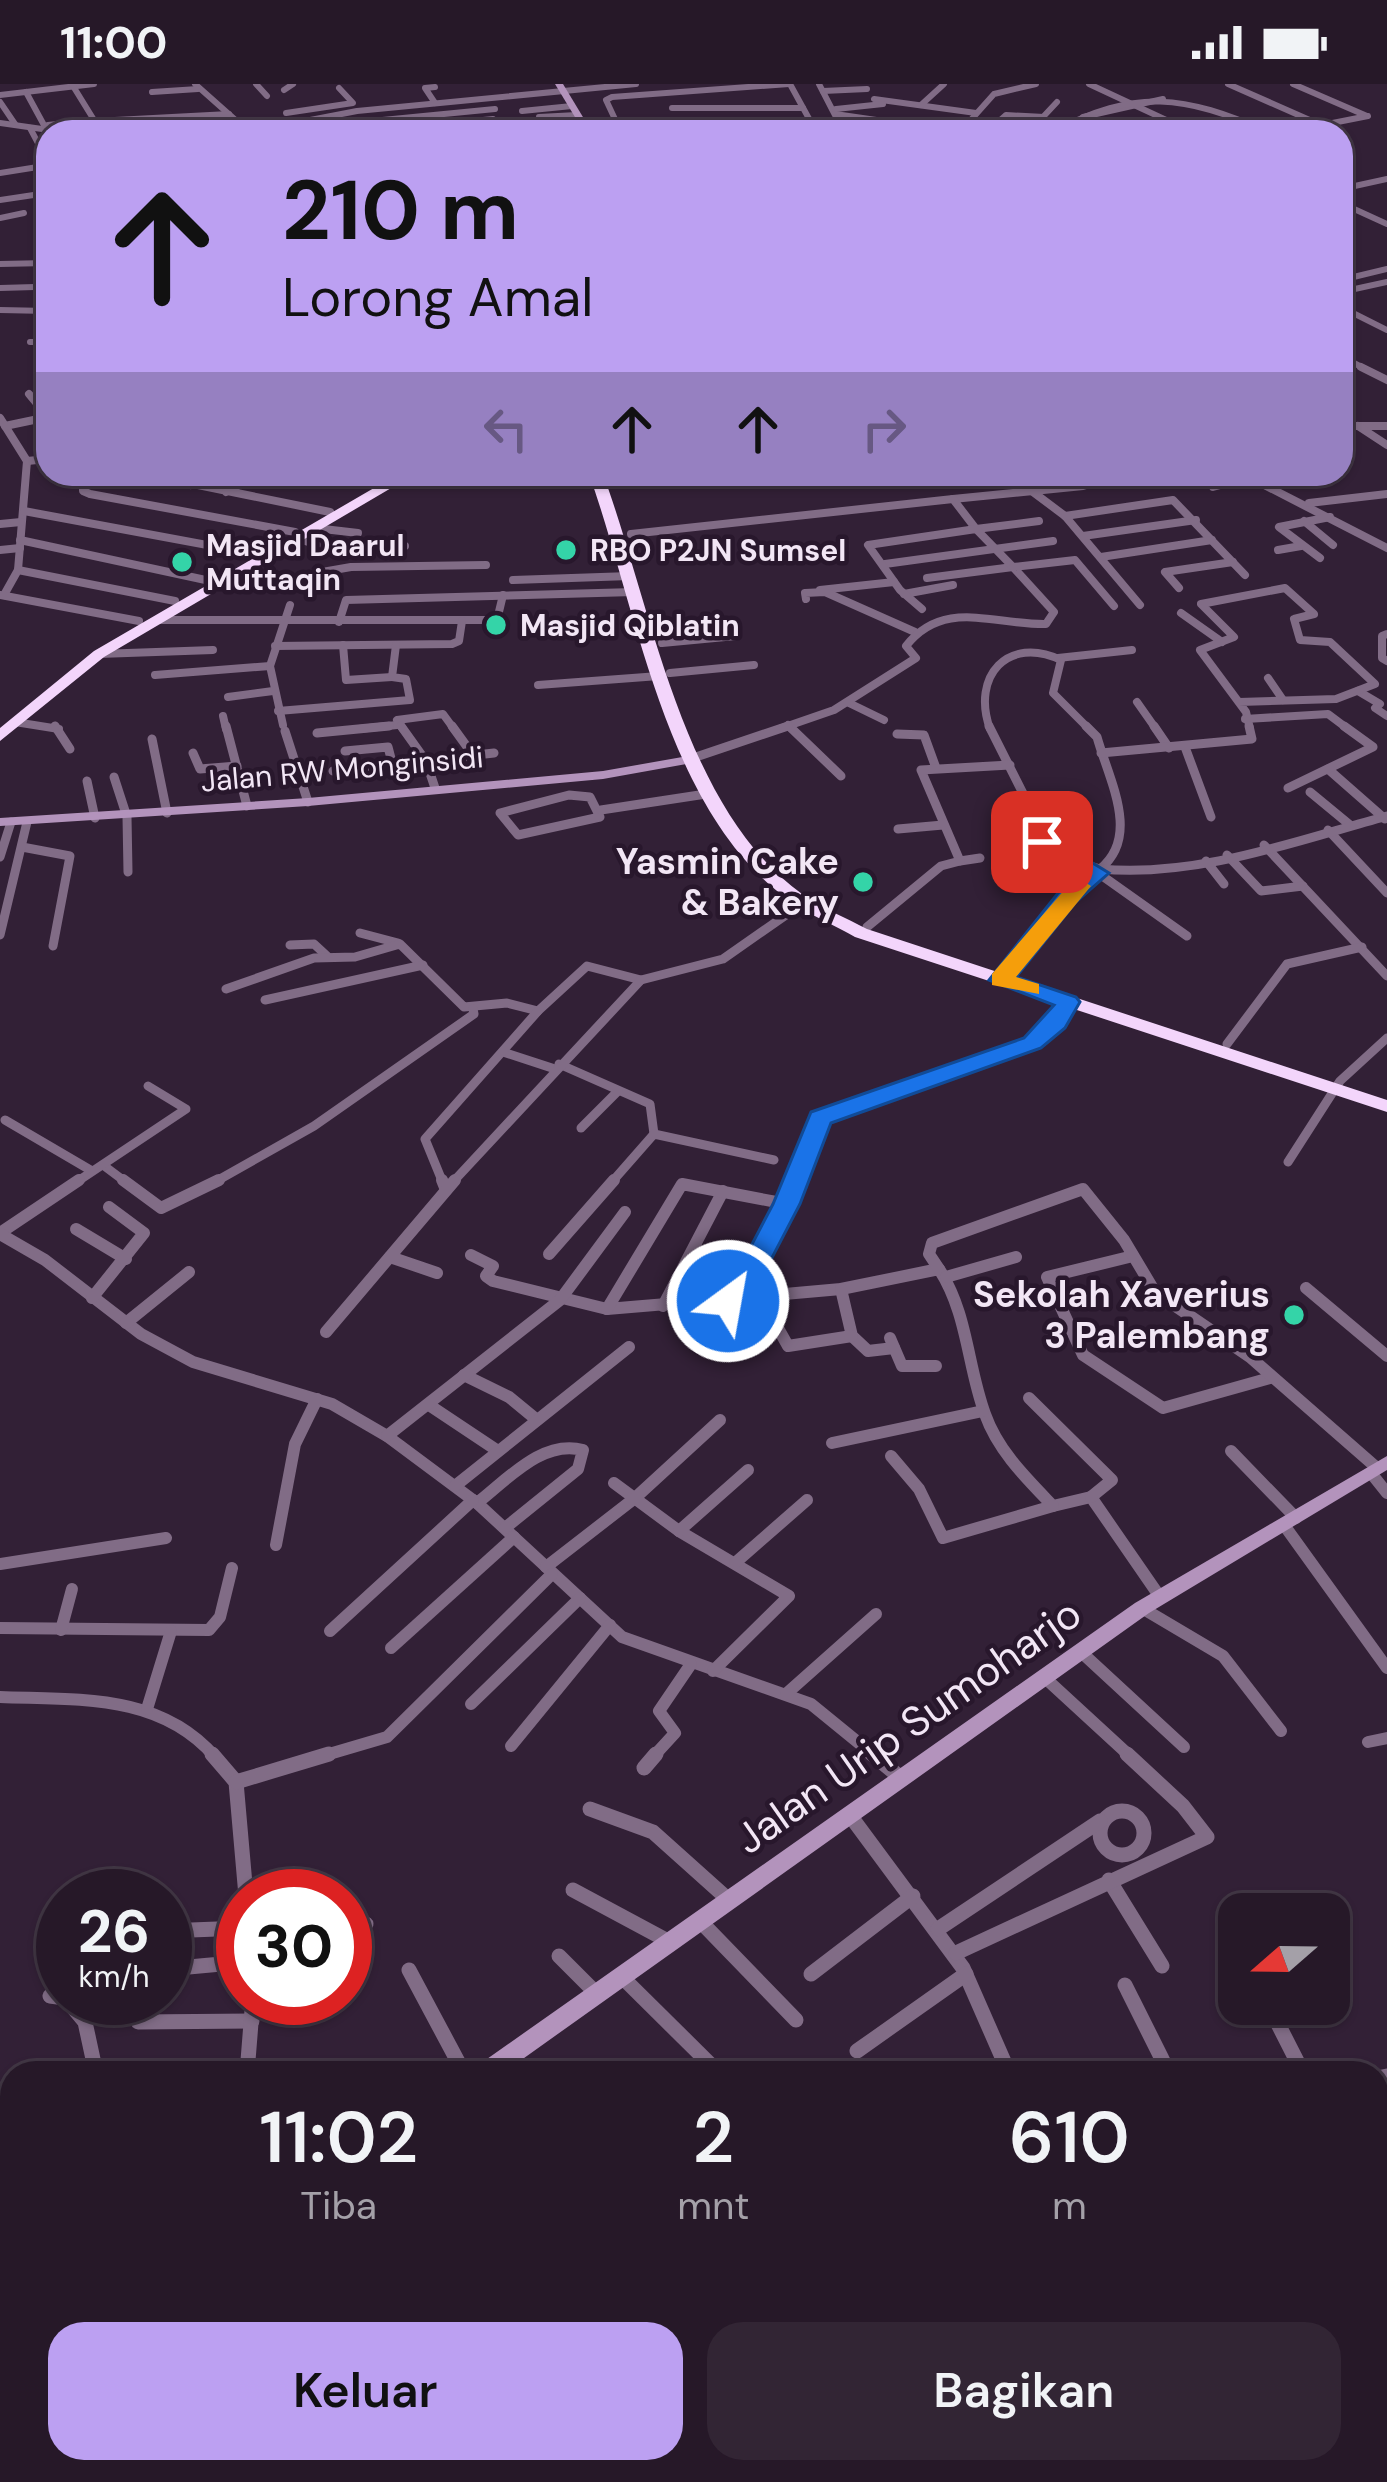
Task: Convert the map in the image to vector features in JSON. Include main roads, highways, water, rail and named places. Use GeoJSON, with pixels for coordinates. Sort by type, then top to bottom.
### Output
{"type":"FeatureCollection","features":[{"type":"Feature","properties":{"kind":"highway"},"geometry":{"type":"LineString","coordinates":[[0,736],[51,676],[376,486]]}},
{"type":"Feature","properties":{"kind":"highway"},"geometry":{"type":"LineString","coordinates":[[8,722],[99,654],[256,554],[315,528],[388,486]]}},
{"type":"Feature","properties":{"kind":"highway"},"geometry":{"type":"LineString","coordinates":[[607,486],[694,758],[767,876],[861,933],[1227,1044],[1387,1106]]}},
{"type":"Feature","properties":{"kind":"highway"},"geometry":{"type":"LineString","coordinates":[[608,486],[631,534],[635,572],[662,643],[664,675]]}},
{"type":"Feature","properties":{"kind":"highway"},"geometry":{"type":"LineString","coordinates":[[804,902],[1068,1002],[1387,1096]]}},
{"type":"Feature","properties":{"kind":"place","name":"RBO P2JN Sumsel"},"geometry":{"type":"Point","coordinates":[566,550]}},
{"type":"Feature","properties":{"kind":"place","name":"Masjid Daarul Muttaqin"},"geometry":{"type":"Point","coordinates":[182,562]}},
{"type":"Feature","properties":{"kind":"place","name":"Masjid Qiblatin"},"geometry":{"type":"Point","coordinates":[496,625]}},
{"type":"Feature","properties":{"kind":"place","name":"Yasmin Cake & Bakery"},"geometry":{"type":"Point","coordinates":[863,882]}},
{"type":"Feature","properties":{"kind":"place","name":"Sekolah Xaverius 3 Palembang"},"geometry":{"type":"Point","coordinates":[1294,1315]}}]}
